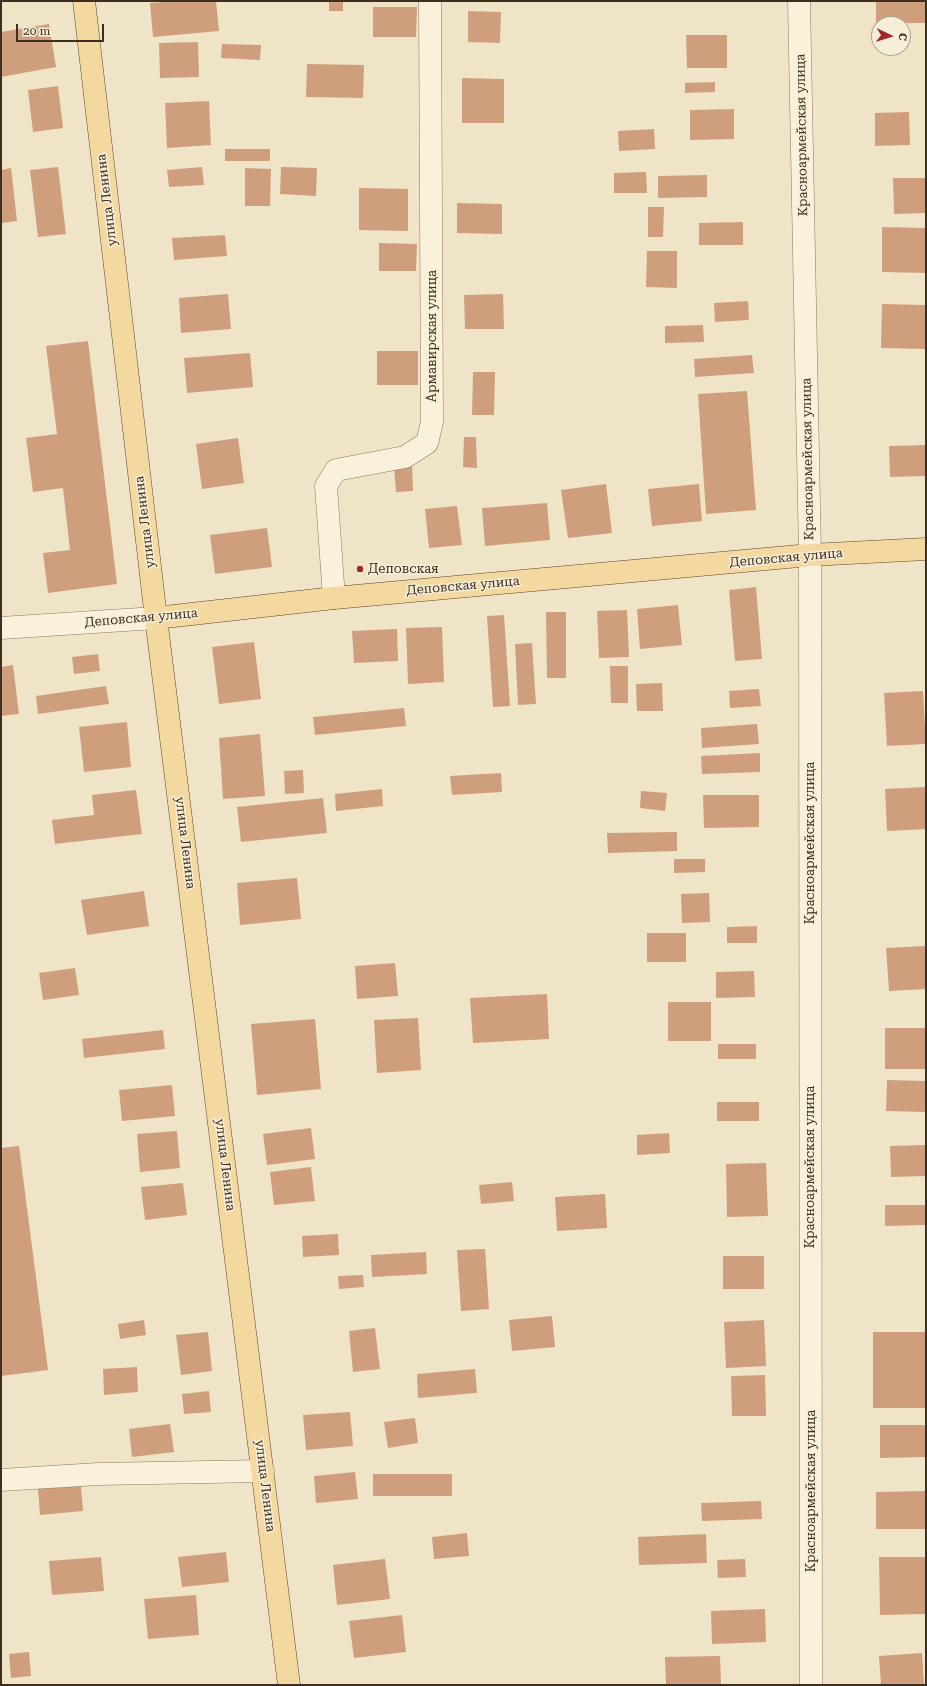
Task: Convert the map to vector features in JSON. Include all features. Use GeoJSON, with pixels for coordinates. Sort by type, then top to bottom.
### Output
{"type":"FeatureCollection","features":[{"type":"Feature","properties":{"kind":"main road","name":"улица Ленина"},"geometry":{"type":"LineString","coordinates":[[84,1],[156,618],[289,1685]]}},
{"type":"Feature","properties":{"kind":"main road","name":"Деповская улица"},"geometry":{"type":"LineString","coordinates":[[156,618],[334,598],[810,555],[926,548]]}},
{"type":"Feature","properties":{"kind":"street","name":"Армавирская улица"},"geometry":{"type":"LineString","coordinates":[[334,598],[326,486],[336,470],[405,457],[427,443],[432,422],[430,1]]}},
{"type":"Feature","properties":{"kind":"street","name":"Красноармейская улица"},"geometry":{"type":"LineString","coordinates":[[799,1],[810,555],[811,1685]]}},
{"type":"Feature","properties":{"kind":"street","name":"Деповская улица"},"geometry":{"type":"LineString","coordinates":[[1,628],[156,618]]}},
{"type":"Feature","properties":{"kind":"street"},"geometry":{"type":"LineString","coordinates":[[1,1480],[98,1474],[263,1471]]}},
{"type":"Feature","properties":{"kind":"building"},"geometry":{"type":"Polygon","coordinates":[[[216,1],[219,31],[153,37],[150,3],[216,1]]]}},
{"type":"Feature","properties":{"kind":"building"},"geometry":{"type":"Polygon","coordinates":[[[329,1],[343,1],[343,11],[329,11],[329,1]]]}},
{"type":"Feature","properties":{"kind":"building"},"geometry":{"type":"Polygon","coordinates":[[[876,1],[926,1],[926,23],[911,23],[911,16],[876,16],[876,1]]]}},
{"type":"Feature","properties":{"kind":"building"},"geometry":{"type":"Polygon","coordinates":[[[373,7],[417,7],[416,37],[373,37],[373,7]]]}},
{"type":"Feature","properties":{"kind":"building"},"geometry":{"type":"Polygon","coordinates":[[[468,11],[501,12],[500,43],[468,42],[468,11]]]}},
{"type":"Feature","properties":{"kind":"building"},"geometry":{"type":"Polygon","coordinates":[[[49,24],[56,67],[1,77],[1,32],[49,24]]]}},
{"type":"Feature","properties":{"kind":"building"},"geometry":{"type":"Polygon","coordinates":[[[686,35],[727,35],[727,68],[687,68],[686,35]]]}},
{"type":"Feature","properties":{"kind":"building"},"geometry":{"type":"Polygon","coordinates":[[[198,42],[199,77],[160,78],[159,43],[198,42]]]}},
{"type":"Feature","properties":{"kind":"building"},"geometry":{"type":"Polygon","coordinates":[[[222,44],[261,45],[260,60],[221,58],[222,44]]]}},
{"type":"Feature","properties":{"kind":"building"},"geometry":{"type":"Polygon","coordinates":[[[307,64],[364,65],[363,98],[306,97],[307,64]]]}},
{"type":"Feature","properties":{"kind":"building"},"geometry":{"type":"Polygon","coordinates":[[[462,78],[504,79],[504,123],[462,123],[462,78]]]}},
{"type":"Feature","properties":{"kind":"building"},"geometry":{"type":"Polygon","coordinates":[[[715,82],[715,92],[685,93],[685,83],[715,82]]]}},
{"type":"Feature","properties":{"kind":"building"},"geometry":{"type":"Polygon","coordinates":[[[58,86],[63,128],[33,132],[28,90],[58,86]]]}},
{"type":"Feature","properties":{"kind":"building"},"geometry":{"type":"Polygon","coordinates":[[[209,101],[211,145],[167,148],[165,103],[209,101]]]}},
{"type":"Feature","properties":{"kind":"building"},"geometry":{"type":"Polygon","coordinates":[[[734,109],[734,139],[690,140],[690,110],[734,109]]]}},
{"type":"Feature","properties":{"kind":"building"},"geometry":{"type":"Polygon","coordinates":[[[909,112],[910,145],[875,146],[875,113],[909,112]]]}},
{"type":"Feature","properties":{"kind":"building"},"geometry":{"type":"Polygon","coordinates":[[[654,129],[655,149],[619,151],[618,131],[654,129]]]}},
{"type":"Feature","properties":{"kind":"building"},"geometry":{"type":"Polygon","coordinates":[[[225,149],[270,149],[270,161],[225,161],[225,149]]]}},
{"type":"Feature","properties":{"kind":"building"},"geometry":{"type":"Polygon","coordinates":[[[58,167],[66,234],[38,237],[30,170],[58,167]]]}},
{"type":"Feature","properties":{"kind":"building"},"geometry":{"type":"Polygon","coordinates":[[[202,167],[204,185],[169,187],[167,170],[202,167]]]}},
{"type":"Feature","properties":{"kind":"building"},"geometry":{"type":"Polygon","coordinates":[[[281,167],[317,168],[316,196],[280,194],[281,167]]]}},
{"type":"Feature","properties":{"kind":"building"},"geometry":{"type":"Polygon","coordinates":[[[11,168],[17,221],[1,223],[1,170],[11,168]]]}},
{"type":"Feature","properties":{"kind":"building"},"geometry":{"type":"Polygon","coordinates":[[[245,168],[271,169],[270,206],[245,206],[245,168]]]}},
{"type":"Feature","properties":{"kind":"building"},"geometry":{"type":"Polygon","coordinates":[[[646,172],[647,193],[614,193],[614,173],[646,172]]]}},
{"type":"Feature","properties":{"kind":"building"},"geometry":{"type":"Polygon","coordinates":[[[707,175],[707,197],[658,198],[658,176],[707,175]]]}},
{"type":"Feature","properties":{"kind":"building"},"geometry":{"type":"Polygon","coordinates":[[[893,178],[926,178],[926,213],[894,214],[893,178]]]}},
{"type":"Feature","properties":{"kind":"building"},"geometry":{"type":"Polygon","coordinates":[[[359,188],[408,189],[408,231],[359,230],[359,188]]]}},
{"type":"Feature","properties":{"kind":"building"},"geometry":{"type":"Polygon","coordinates":[[[457,203],[502,204],[502,234],[457,233],[457,203]]]}},
{"type":"Feature","properties":{"kind":"building"},"geometry":{"type":"Polygon","coordinates":[[[648,207],[664,207],[663,237],[648,237],[648,207]]]}},
{"type":"Feature","properties":{"kind":"building"},"geometry":{"type":"Polygon","coordinates":[[[743,222],[743,245],[699,245],[699,223],[743,222]]]}},
{"type":"Feature","properties":{"kind":"building"},"geometry":{"type":"Polygon","coordinates":[[[882,227],[926,228],[926,273],[882,272],[882,227]]]}},
{"type":"Feature","properties":{"kind":"building"},"geometry":{"type":"Polygon","coordinates":[[[225,235],[227,256],[174,260],[172,238],[225,235]]]}},
{"type":"Feature","properties":{"kind":"building"},"geometry":{"type":"Polygon","coordinates":[[[379,243],[417,244],[416,271],[379,271],[379,243]]]}},
{"type":"Feature","properties":{"kind":"building"},"geometry":{"type":"Polygon","coordinates":[[[647,251],[677,251],[677,288],[646,287],[647,251]]]}},
{"type":"Feature","properties":{"kind":"building"},"geometry":{"type":"Polygon","coordinates":[[[228,294],[231,329],[181,333],[179,298],[228,294]]]}},
{"type":"Feature","properties":{"kind":"building"},"geometry":{"type":"Polygon","coordinates":[[[503,294],[504,329],[465,329],[464,295],[503,294]]]}},
{"type":"Feature","properties":{"kind":"building"},"geometry":{"type":"Polygon","coordinates":[[[748,301],[749,320],[715,322],[714,303],[748,301]]]}},
{"type":"Feature","properties":{"kind":"building"},"geometry":{"type":"Polygon","coordinates":[[[882,304],[926,305],[926,349],[881,348],[882,304]]]}},
{"type":"Feature","properties":{"kind":"building"},"geometry":{"type":"Polygon","coordinates":[[[703,325],[704,342],[665,343],[665,326],[703,325]]]}},
{"type":"Feature","properties":{"kind":"building"},"geometry":{"type":"Polygon","coordinates":[[[88,341],[117,584],[48,593],[43,553],[70,550],[63,488],[33,492],[26,438],[57,434],[46,346],[88,341]]]}},
{"type":"Feature","properties":{"kind":"building"},"geometry":{"type":"Polygon","coordinates":[[[377,351],[418,351],[418,385],[377,385],[377,351]]]}},
{"type":"Feature","properties":{"kind":"building"},"geometry":{"type":"Polygon","coordinates":[[[250,353],[253,387],[187,393],[184,358],[250,353]]]}},
{"type":"Feature","properties":{"kind":"building"},"geometry":{"type":"Polygon","coordinates":[[[752,355],[754,373],[695,377],[694,359],[752,355]]]}},
{"type":"Feature","properties":{"kind":"building"},"geometry":{"type":"Polygon","coordinates":[[[473,372],[495,372],[494,415],[472,415],[473,372]]]}},
{"type":"Feature","properties":{"kind":"building"},"geometry":{"type":"Polygon","coordinates":[[[747,391],[756,510],[706,514],[698,394],[747,391]]]}},
{"type":"Feature","properties":{"kind":"building"},"geometry":{"type":"Polygon","coordinates":[[[464,437],[476,437],[477,468],[463,467],[464,437]]]}},
{"type":"Feature","properties":{"kind":"building"},"geometry":{"type":"Polygon","coordinates":[[[238,438],[244,483],[202,489],[196,444],[238,438]]]}},
{"type":"Feature","properties":{"kind":"building"},"geometry":{"type":"Polygon","coordinates":[[[926,445],[926,476],[890,477],[889,446],[926,445]]]}},
{"type":"Feature","properties":{"kind":"building"},"geometry":{"type":"Polygon","coordinates":[[[412,465],[413,491],[396,492],[394,466],[412,465]]]}},
{"type":"Feature","properties":{"kind":"building"},"geometry":{"type":"Polygon","coordinates":[[[606,484],[612,533],[568,538],[561,490],[606,484]]]}},
{"type":"Feature","properties":{"kind":"building"},"geometry":{"type":"Polygon","coordinates":[[[699,484],[702,521],[652,526],[648,489],[699,484]]]}},
{"type":"Feature","properties":{"kind":"building"},"geometry":{"type":"Polygon","coordinates":[[[547,503],[550,540],[485,546],[482,508],[547,503]]]}},
{"type":"Feature","properties":{"kind":"building"},"geometry":{"type":"Polygon","coordinates":[[[457,506],[462,545],[429,548],[425,509],[457,506]]]}},
{"type":"Feature","properties":{"kind":"building"},"geometry":{"type":"Polygon","coordinates":[[[267,528],[272,567],[215,574],[210,535],[267,528]]]}},
{"type":"Feature","properties":{"kind":"building"},"geometry":{"type":"Polygon","coordinates":[[[756,587],[762,659],[735,661],[729,590],[756,587]]]}},
{"type":"Feature","properties":{"kind":"building"},"geometry":{"type":"Polygon","coordinates":[[[678,605],[682,645],[640,649],[637,609],[678,605]]]}},
{"type":"Feature","properties":{"kind":"building"},"geometry":{"type":"Polygon","coordinates":[[[627,610],[629,657],[599,658],[597,611],[627,610]]]}},
{"type":"Feature","properties":{"kind":"building"},"geometry":{"type":"Polygon","coordinates":[[[546,612],[566,612],[566,678],[547,678],[546,612]]]}},
{"type":"Feature","properties":{"kind":"building"},"geometry":{"type":"Polygon","coordinates":[[[504,615],[510,706],[493,707],[487,616],[504,615]]]}},
{"type":"Feature","properties":{"kind":"building"},"geometry":{"type":"Polygon","coordinates":[[[442,627],[444,682],[408,684],[406,628],[442,627]]]}},
{"type":"Feature","properties":{"kind":"building"},"geometry":{"type":"Polygon","coordinates":[[[397,629],[398,661],[354,663],[352,631],[397,629]]]}},
{"type":"Feature","properties":{"kind":"building"},"geometry":{"type":"Polygon","coordinates":[[[254,642],[261,699],[219,704],[212,647],[254,642]]]}},
{"type":"Feature","properties":{"kind":"building"},"geometry":{"type":"Polygon","coordinates":[[[532,643],[536,704],[518,705],[515,644],[532,643]]]}},
{"type":"Feature","properties":{"kind":"building"},"geometry":{"type":"Polygon","coordinates":[[[98,654],[100,671],[74,674],[72,657],[98,654]]]}},
{"type":"Feature","properties":{"kind":"building"},"geometry":{"type":"Polygon","coordinates":[[[13,665],[19,714],[1,716],[1,667],[13,665]]]}},
{"type":"Feature","properties":{"kind":"building"},"geometry":{"type":"Polygon","coordinates":[[[610,666],[628,666],[628,703],[611,703],[610,666]]]}},
{"type":"Feature","properties":{"kind":"building"},"geometry":{"type":"Polygon","coordinates":[[[662,683],[663,711],[637,711],[636,684],[662,683]]]}},
{"type":"Feature","properties":{"kind":"building"},"geometry":{"type":"Polygon","coordinates":[[[106,686],[109,704],[38,714],[36,696],[106,686]]]}},
{"type":"Feature","properties":{"kind":"building"},"geometry":{"type":"Polygon","coordinates":[[[759,689],[761,706],[730,708],[729,691],[759,689]]]}},
{"type":"Feature","properties":{"kind":"building"},"geometry":{"type":"Polygon","coordinates":[[[923,691],[926,744],[887,746],[884,693],[923,691]]]}},
{"type":"Feature","properties":{"kind":"building"},"geometry":{"type":"Polygon","coordinates":[[[404,708],[406,726],[315,735],[313,717],[404,708]]]}},
{"type":"Feature","properties":{"kind":"building"},"geometry":{"type":"Polygon","coordinates":[[[127,722],[131,767],[84,772],[79,727],[127,722]]]}},
{"type":"Feature","properties":{"kind":"building"},"geometry":{"type":"Polygon","coordinates":[[[757,724],[759,744],[702,748],[701,728],[757,724]]]}},
{"type":"Feature","properties":{"kind":"building"},"geometry":{"type":"Polygon","coordinates":[[[260,734],[265,796],[223,799],[219,738],[260,734]]]}},
{"type":"Feature","properties":{"kind":"building"},"geometry":{"type":"Polygon","coordinates":[[[760,753],[760,772],[702,774],[701,756],[760,753]]]}},
{"type":"Feature","properties":{"kind":"building"},"geometry":{"type":"Polygon","coordinates":[[[303,770],[304,793],[285,794],[284,771],[303,770]]]}},
{"type":"Feature","properties":{"kind":"building"},"geometry":{"type":"Polygon","coordinates":[[[501,773],[502,792],[452,795],[450,776],[501,773]]]}},
{"type":"Feature","properties":{"kind":"building"},"geometry":{"type":"Polygon","coordinates":[[[926,787],[926,829],[887,831],[885,789],[926,787]]]}},
{"type":"Feature","properties":{"kind":"building"},"geometry":{"type":"Polygon","coordinates":[[[382,789],[383,806],[336,811],[335,794],[382,789]]]}},
{"type":"Feature","properties":{"kind":"building"},"geometry":{"type":"Polygon","coordinates":[[[136,790],[142,834],[55,844],[52,820],[94,815],[92,795],[136,790]]]}},
{"type":"Feature","properties":{"kind":"building"},"geometry":{"type":"Polygon","coordinates":[[[641,791],[667,793],[665,811],[640,808],[641,791]]]}},
{"type":"Feature","properties":{"kind":"building"},"geometry":{"type":"Polygon","coordinates":[[[703,795],[759,795],[759,827],[704,828],[703,795]]]}},
{"type":"Feature","properties":{"kind":"building"},"geometry":{"type":"Polygon","coordinates":[[[323,798],[327,833],[241,842],[237,807],[323,798]]]}},
{"type":"Feature","properties":{"kind":"building"},"geometry":{"type":"Polygon","coordinates":[[[677,832],[677,851],[608,853],[607,833],[677,832]]]}},
{"type":"Feature","properties":{"kind":"building"},"geometry":{"type":"Polygon","coordinates":[[[674,859],[705,859],[705,872],[674,873],[674,859]]]}},
{"type":"Feature","properties":{"kind":"building"},"geometry":{"type":"Polygon","coordinates":[[[297,878],[301,919],[240,925],[237,883],[297,878]]]}},
{"type":"Feature","properties":{"kind":"building"},"geometry":{"type":"Polygon","coordinates":[[[144,891],[149,926],[87,935],[81,900],[144,891]]]}},
{"type":"Feature","properties":{"kind":"building"},"geometry":{"type":"Polygon","coordinates":[[[709,893],[710,922],[682,923],[681,894],[709,893]]]}},
{"type":"Feature","properties":{"kind":"building"},"geometry":{"type":"Polygon","coordinates":[[[757,926],[757,943],[727,943],[727,927],[757,926]]]}},
{"type":"Feature","properties":{"kind":"building"},"geometry":{"type":"Polygon","coordinates":[[[647,933],[686,933],[686,962],[647,962],[647,933]]]}},
{"type":"Feature","properties":{"kind":"building"},"geometry":{"type":"Polygon","coordinates":[[[926,946],[926,989],[889,991],[886,948],[926,946]]]}},
{"type":"Feature","properties":{"kind":"building"},"geometry":{"type":"Polygon","coordinates":[[[395,963],[398,996],[357,999],[355,966],[395,963]]]}},
{"type":"Feature","properties":{"kind":"building"},"geometry":{"type":"Polygon","coordinates":[[[75,968],[79,995],[43,1000],[39,973],[75,968]]]}},
{"type":"Feature","properties":{"kind":"building"},"geometry":{"type":"Polygon","coordinates":[[[754,971],[755,997],[716,998],[716,972],[754,971]]]}},
{"type":"Feature","properties":{"kind":"building"},"geometry":{"type":"Polygon","coordinates":[[[547,994],[549,1039],[473,1043],[470,998],[547,994]]]}},
{"type":"Feature","properties":{"kind":"building"},"geometry":{"type":"Polygon","coordinates":[[[668,1002],[711,1002],[711,1041],[668,1041],[668,1002]]]}},
{"type":"Feature","properties":{"kind":"building"},"geometry":{"type":"Polygon","coordinates":[[[418,1018],[421,1070],[377,1073],[374,1020],[418,1018]]]}},
{"type":"Feature","properties":{"kind":"building"},"geometry":{"type":"Polygon","coordinates":[[[315,1019],[321,1089],[257,1095],[251,1024],[315,1019]]]}},
{"type":"Feature","properties":{"kind":"building"},"geometry":{"type":"Polygon","coordinates":[[[885,1028],[926,1028],[926,1069],[885,1069],[885,1028]]]}},
{"type":"Feature","properties":{"kind":"building"},"geometry":{"type":"Polygon","coordinates":[[[163,1030],[165,1049],[84,1058],[82,1039],[163,1030]]]}},
{"type":"Feature","properties":{"kind":"building"},"geometry":{"type":"Polygon","coordinates":[[[718,1044],[756,1044],[756,1059],[718,1059],[718,1044]]]}},
{"type":"Feature","properties":{"kind":"building"},"geometry":{"type":"Polygon","coordinates":[[[887,1080],[926,1081],[926,1112],[886,1111],[887,1080]]]}},
{"type":"Feature","properties":{"kind":"building"},"geometry":{"type":"Polygon","coordinates":[[[172,1085],[175,1116],[122,1121],[119,1090],[172,1085]]]}},
{"type":"Feature","properties":{"kind":"building"},"geometry":{"type":"Polygon","coordinates":[[[717,1102],[759,1102],[759,1121],[717,1121],[717,1102]]]}},
{"type":"Feature","properties":{"kind":"building"},"geometry":{"type":"Polygon","coordinates":[[[311,1128],[315,1159],[267,1165],[263,1134],[311,1128]]]}},
{"type":"Feature","properties":{"kind":"building"},"geometry":{"type":"Polygon","coordinates":[[[177,1131],[180,1168],[140,1172],[137,1134],[177,1131]]]}},
{"type":"Feature","properties":{"kind":"building"},"geometry":{"type":"Polygon","coordinates":[[[669,1133],[670,1153],[637,1155],[637,1135],[669,1133]]]}},
{"type":"Feature","properties":{"kind":"building"},"geometry":{"type":"Polygon","coordinates":[[[926,1145],[926,1176],[891,1177],[890,1146],[926,1145]]]}},
{"type":"Feature","properties":{"kind":"building"},"geometry":{"type":"Polygon","coordinates":[[[19,1146],[48,1370],[1,1376],[1,1148],[19,1146]]]}},
{"type":"Feature","properties":{"kind":"building"},"geometry":{"type":"Polygon","coordinates":[[[766,1163],[768,1216],[727,1217],[726,1164],[766,1163]]]}},
{"type":"Feature","properties":{"kind":"building"},"geometry":{"type":"Polygon","coordinates":[[[311,1167],[315,1201],[274,1205],[270,1172],[311,1167]]]}},
{"type":"Feature","properties":{"kind":"building"},"geometry":{"type":"Polygon","coordinates":[[[512,1182],[514,1201],[481,1204],[479,1185],[512,1182]]]}},
{"type":"Feature","properties":{"kind":"building"},"geometry":{"type":"Polygon","coordinates":[[[183,1183],[187,1215],[145,1220],[141,1187],[183,1183]]]}},
{"type":"Feature","properties":{"kind":"building"},"geometry":{"type":"Polygon","coordinates":[[[605,1194],[607,1228],[557,1231],[555,1197],[605,1194]]]}},
{"type":"Feature","properties":{"kind":"building"},"geometry":{"type":"Polygon","coordinates":[[[885,1205],[926,1205],[926,1225],[885,1226],[885,1205]]]}},
{"type":"Feature","properties":{"kind":"building"},"geometry":{"type":"Polygon","coordinates":[[[338,1234],[339,1255],[303,1257],[302,1236],[338,1234]]]}},
{"type":"Feature","properties":{"kind":"building"},"geometry":{"type":"Polygon","coordinates":[[[485,1249],[489,1309],[461,1311],[457,1250],[485,1249]]]}},
{"type":"Feature","properties":{"kind":"building"},"geometry":{"type":"Polygon","coordinates":[[[426,1252],[427,1274],[372,1277],[371,1255],[426,1252]]]}},
{"type":"Feature","properties":{"kind":"building"},"geometry":{"type":"Polygon","coordinates":[[[723,1256],[764,1256],[764,1289],[723,1289],[723,1256]]]}},
{"type":"Feature","properties":{"kind":"building"},"geometry":{"type":"Polygon","coordinates":[[[363,1275],[364,1287],[339,1289],[338,1276],[363,1275]]]}},
{"type":"Feature","properties":{"kind":"building"},"geometry":{"type":"Polygon","coordinates":[[[552,1316],[555,1347],[512,1351],[509,1320],[552,1316]]]}},
{"type":"Feature","properties":{"kind":"building"},"geometry":{"type":"Polygon","coordinates":[[[144,1320],[146,1335],[120,1339],[118,1324],[144,1320]]]}},
{"type":"Feature","properties":{"kind":"building"},"geometry":{"type":"Polygon","coordinates":[[[764,1320],[766,1366],[726,1368],[724,1322],[764,1320]]]}},
{"type":"Feature","properties":{"kind":"building"},"geometry":{"type":"Polygon","coordinates":[[[375,1328],[380,1369],[353,1372],[349,1331],[375,1328]]]}},
{"type":"Feature","properties":{"kind":"building"},"geometry":{"type":"Polygon","coordinates":[[[208,1332],[212,1371],[181,1375],[176,1335],[208,1332]]]}},
{"type":"Feature","properties":{"kind":"building"},"geometry":{"type":"Polygon","coordinates":[[[873,1332],[926,1332],[926,1408],[873,1408],[873,1332]]]}},
{"type":"Feature","properties":{"kind":"building"},"geometry":{"type":"Polygon","coordinates":[[[137,1367],[138,1392],[104,1395],[103,1369],[137,1367]]]}},
{"type":"Feature","properties":{"kind":"building"},"geometry":{"type":"Polygon","coordinates":[[[475,1369],[477,1393],[418,1398],[417,1374],[475,1369]]]}},
{"type":"Feature","properties":{"kind":"building"},"geometry":{"type":"Polygon","coordinates":[[[765,1375],[766,1416],[732,1416],[731,1376],[765,1375]]]}},
{"type":"Feature","properties":{"kind":"building"},"geometry":{"type":"Polygon","coordinates":[[[209,1391],[211,1412],[184,1414],[182,1394],[209,1391]]]}},
{"type":"Feature","properties":{"kind":"building"},"geometry":{"type":"Polygon","coordinates":[[[350,1412],[353,1446],[306,1450],[303,1415],[350,1412]]]}},
{"type":"Feature","properties":{"kind":"building"},"geometry":{"type":"Polygon","coordinates":[[[415,1418],[418,1443],[388,1448],[384,1422],[415,1418]]]}},
{"type":"Feature","properties":{"kind":"building"},"geometry":{"type":"Polygon","coordinates":[[[170,1424],[174,1452],[132,1457],[129,1429],[170,1424]]]}},
{"type":"Feature","properties":{"kind":"building"},"geometry":{"type":"Polygon","coordinates":[[[880,1425],[926,1425],[926,1457],[880,1458],[880,1425]]]}},
{"type":"Feature","properties":{"kind":"building"},"geometry":{"type":"Polygon","coordinates":[[[355,1472],[358,1499],[316,1503],[314,1476],[355,1472]]]}},
{"type":"Feature","properties":{"kind":"building"},"geometry":{"type":"Polygon","coordinates":[[[373,1474],[452,1474],[452,1496],[373,1496],[373,1474]]]}},
{"type":"Feature","properties":{"kind":"building"},"geometry":{"type":"Polygon","coordinates":[[[81,1486],[83,1511],[40,1515],[38,1489],[81,1486]]]}},
{"type":"Feature","properties":{"kind":"building"},"geometry":{"type":"Polygon","coordinates":[[[926,1491],[926,1529],[876,1529],[876,1492],[926,1491]]]}},
{"type":"Feature","properties":{"kind":"building"},"geometry":{"type":"Polygon","coordinates":[[[761,1501],[762,1519],[702,1521],[701,1503],[761,1501]]]}},
{"type":"Feature","properties":{"kind":"building"},"geometry":{"type":"Polygon","coordinates":[[[467,1533],[469,1556],[434,1559],[432,1537],[467,1533]]]}},
{"type":"Feature","properties":{"kind":"building"},"geometry":{"type":"Polygon","coordinates":[[[706,1534],[707,1563],[639,1565],[638,1537],[706,1534]]]}},
{"type":"Feature","properties":{"kind":"building"},"geometry":{"type":"Polygon","coordinates":[[[226,1552],[229,1582],[182,1587],[178,1557],[226,1552]]]}},
{"type":"Feature","properties":{"kind":"building"},"geometry":{"type":"Polygon","coordinates":[[[101,1557],[104,1591],[52,1595],[49,1561],[101,1557]]]}},
{"type":"Feature","properties":{"kind":"building"},"geometry":{"type":"Polygon","coordinates":[[[879,1557],[926,1557],[926,1614],[880,1615],[879,1557]]]}},
{"type":"Feature","properties":{"kind":"building"},"geometry":{"type":"Polygon","coordinates":[[[385,1559],[390,1599],[337,1605],[333,1565],[385,1559]]]}},
{"type":"Feature","properties":{"kind":"building"},"geometry":{"type":"Polygon","coordinates":[[[745,1559],[746,1577],[718,1578],[717,1560],[745,1559]]]}},
{"type":"Feature","properties":{"kind":"building"},"geometry":{"type":"Polygon","coordinates":[[[196,1595],[199,1635],[148,1639],[144,1599],[196,1595]]]}},
{"type":"Feature","properties":{"kind":"building"},"geometry":{"type":"Polygon","coordinates":[[[765,1609],[766,1642],[712,1644],[711,1611],[765,1609]]]}},
{"type":"Feature","properties":{"kind":"building"},"geometry":{"type":"Polygon","coordinates":[[[402,1615],[406,1652],[354,1658],[349,1621],[402,1615]]]}},
{"type":"Feature","properties":{"kind":"building"},"geometry":{"type":"Polygon","coordinates":[[[29,1652],[31,1676],[11,1678],[9,1654],[29,1652]]]}},
{"type":"Feature","properties":{"kind":"building"},"geometry":{"type":"Polygon","coordinates":[[[922,1653],[924,1685],[881,1685],[879,1656],[922,1653]]]}},
{"type":"Feature","properties":{"kind":"building"},"geometry":{"type":"Polygon","coordinates":[[[720,1656],[721,1685],[666,1685],[665,1657],[720,1656]]]}},
{"type":"Feature","properties":{"kind":"place","name":"Деповская"},"geometry":{"type":"Point","coordinates":[360,569]}}]}
